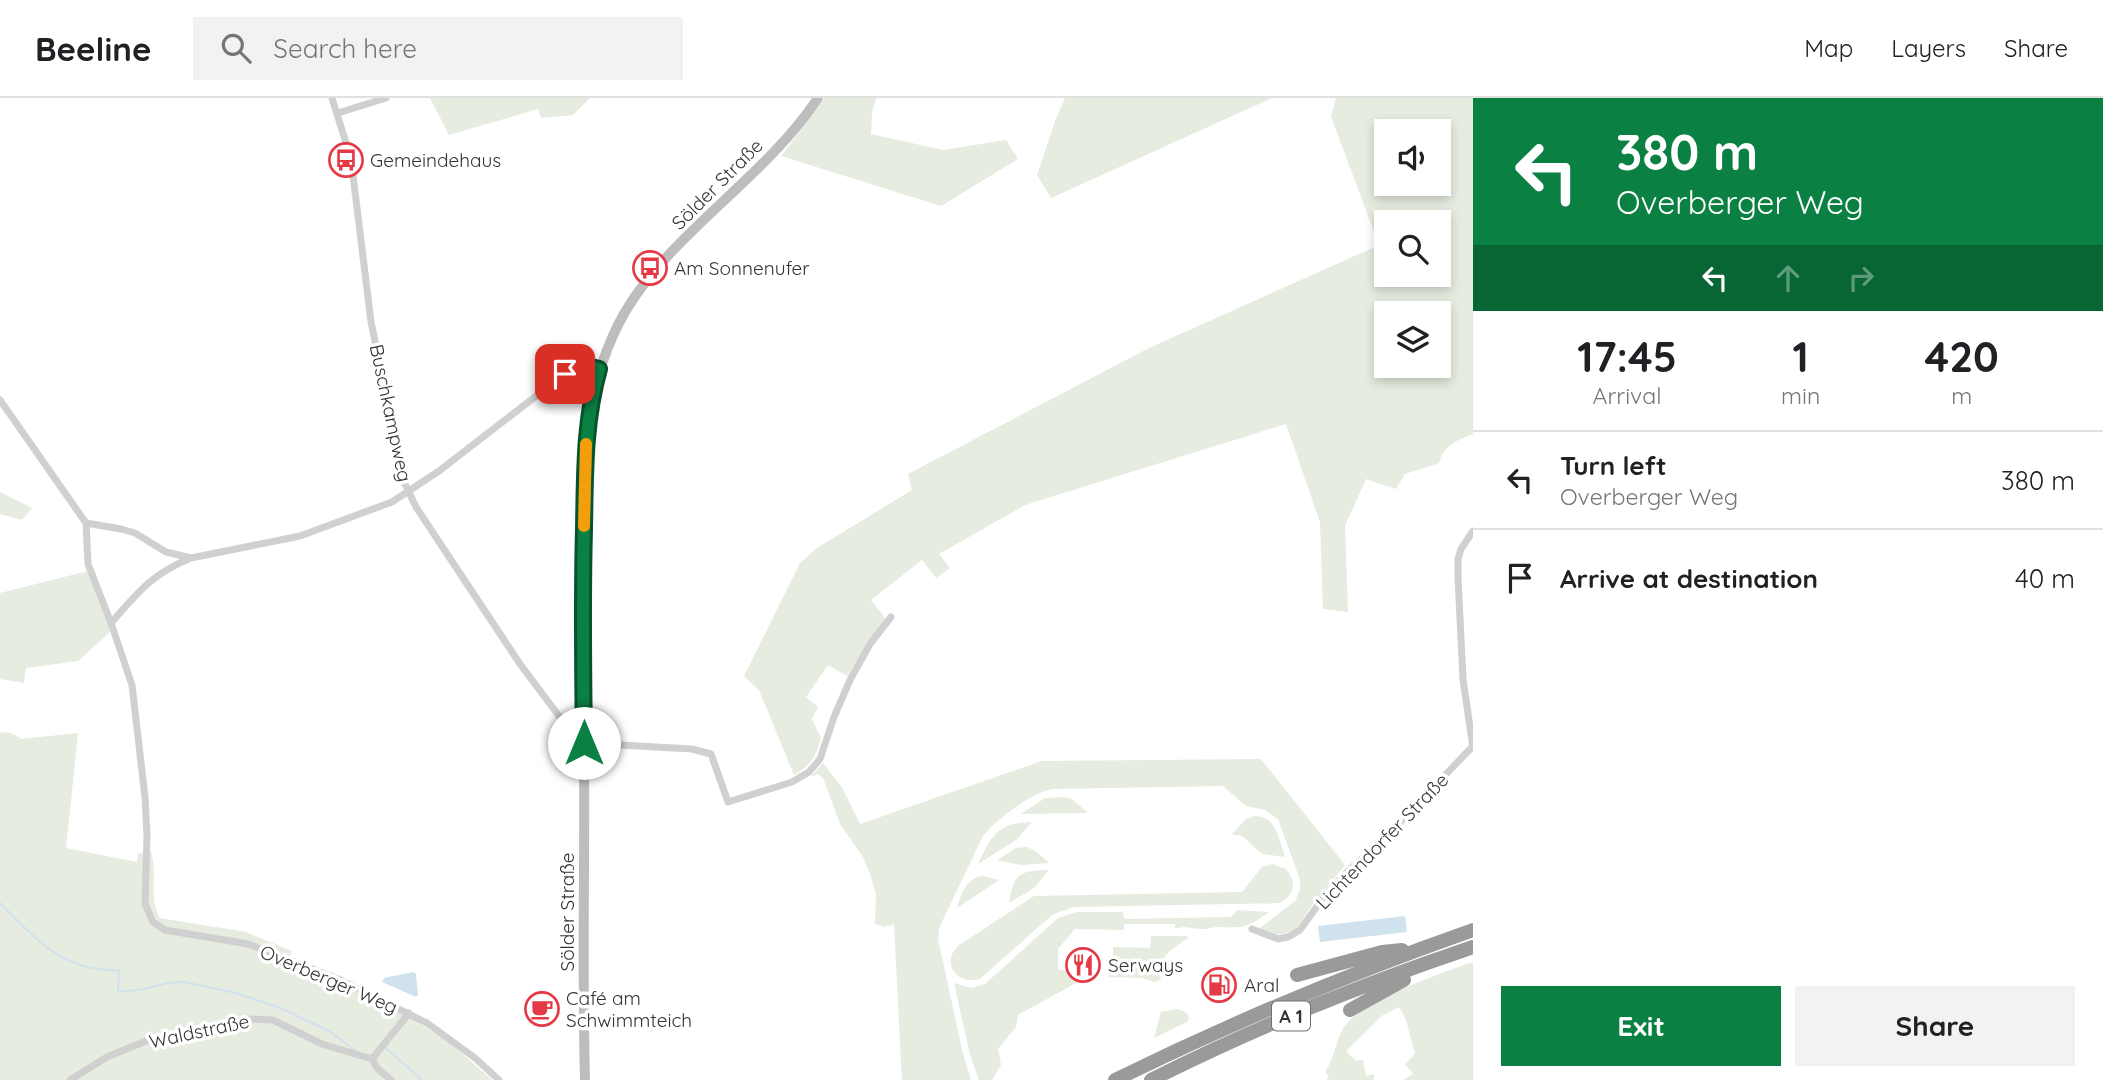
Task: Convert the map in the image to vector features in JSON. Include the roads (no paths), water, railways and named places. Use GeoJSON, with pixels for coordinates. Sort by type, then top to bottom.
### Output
{"type":"FeatureCollection","features":[{"type":"Feature","properties":{"kind":"highway","name":"A 1"},"geometry":{"type":"LineString","coordinates":[[1115,1080],[1259,1012],[1473,930]]}},
{"type":"Feature","properties":{"kind":"highway"},"geometry":{"type":"LineString","coordinates":[[1297,975],[1382,952],[1425,947]]}},
{"type":"Feature","properties":{"kind":"highway","name":"A 1"},"geometry":{"type":"LineString","coordinates":[[1151,1080],[1263,1028],[1473,947]]}},
{"type":"Feature","properties":{"kind":"highway"},"geometry":{"type":"LineString","coordinates":[[1350,1010],[1435,960]]}},
{"type":"Feature","properties":{"kind":"main road","name":"Sölder Straße"},"geometry":{"type":"LineString","coordinates":[[585,1080],[582,596],[585,458],[588,419],[599,369],[626,310],[654,272],[761,167],[818,98]]}},
{"type":"Feature","properties":{"kind":"street","name":"Buschkampweg"},"geometry":{"type":"LineString","coordinates":[[332,98],[351,159],[371,322],[408,491],[520,664],[569,732],[584,743]]}},
{"type":"Feature","properties":{"kind":"street"},"geometry":{"type":"LineString","coordinates":[[338,113],[386,98]]}},
{"type":"Feature","properties":{"kind":"street"},"geometry":{"type":"LineString","coordinates":[[111,623],[139,590],[156,575],[191,558],[300,536],[392,502],[439,471],[575,366],[587,365],[599,369]]}},
{"type":"Feature","properties":{"kind":"street"},"geometry":{"type":"LineString","coordinates":[[0,400],[86,523],[121,528],[135,533],[166,552],[191,558]]}},
{"type":"Feature","properties":{"kind":"street","name":"Overberger Weg"},"geometry":{"type":"LineString","coordinates":[[86,523],[88,564],[132,685],[145,797],[145,904],[153,922],[166,930],[248,944],[304,964],[409,1013],[452,1040],[499,1080]]}},
{"type":"Feature","properties":{"kind":"street","name":"Lichtendorfer Straße"},"geometry":{"type":"LineString","coordinates":[[1252,929],[1278,939],[1300,930],[1323,898],[1349,870],[1395,829],[1473,747],[1463,679],[1458,569],[1461,550],[1473,531]]}},
{"type":"Feature","properties":{"kind":"street"},"geometry":{"type":"LineString","coordinates":[[584,743],[692,749],[711,754],[728,802],[792,782],[809,772],[820,759],[850,680],[870,644],[891,617]]}},
{"type":"Feature","properties":{"kind":"street"},"geometry":{"type":"LineString","coordinates":[[391,1080],[377,1068],[372,1059],[409,1013]]}},
{"type":"Feature","properties":{"kind":"street","name":"Waldstraße"},"geometry":{"type":"LineString","coordinates":[[70,1080],[107,1056],[146,1041],[211,1029],[246,1019],[273,1020],[322,1044],[372,1059]]}},
{"type":"Feature","properties":{"kind":"water"},"geometry":{"type":"Polygon","coordinates":[[[1405,916],[1407,932],[1320,942],[1318,926],[1405,916]]]}},
{"type":"Feature","properties":{"kind":"water"},"geometry":{"type":"Polygon","coordinates":[[[413,972],[416,974],[416,997],[382,982],[384,978],[413,972]]]}},
{"type":"Feature","properties":{"kind":"waterway"},"geometry":{"type":"LineString","coordinates":[[0,903],[26,929],[66,959],[82,966],[119,970],[118,992],[184,982],[236,993],[278,1007],[329,1031],[354,1050]]}},
{"type":"Feature","properties":{"kind":"waterway"},"geometry":{"type":"LineString","coordinates":[[386,1048],[422,1080]]}},
{"type":"Feature","properties":{"kind":"place","name":"Gemeindehaus"},"geometry":{"type":"Point","coordinates":[346,160]}},
{"type":"Feature","properties":{"kind":"place","name":"Am Sonnenufer"},"geometry":{"type":"Point","coordinates":[650,268]}},
{"type":"Feature","properties":{"kind":"place","name":"Serways"},"geometry":{"type":"Point","coordinates":[1083,965]}},
{"type":"Feature","properties":{"kind":"place","name":"Aral"},"geometry":{"type":"Point","coordinates":[1219,985]}},
{"type":"Feature","properties":{"kind":"place","name":"Café am Schwimmteich"},"geometry":{"type":"Point","coordinates":[542,1009]}}]}
